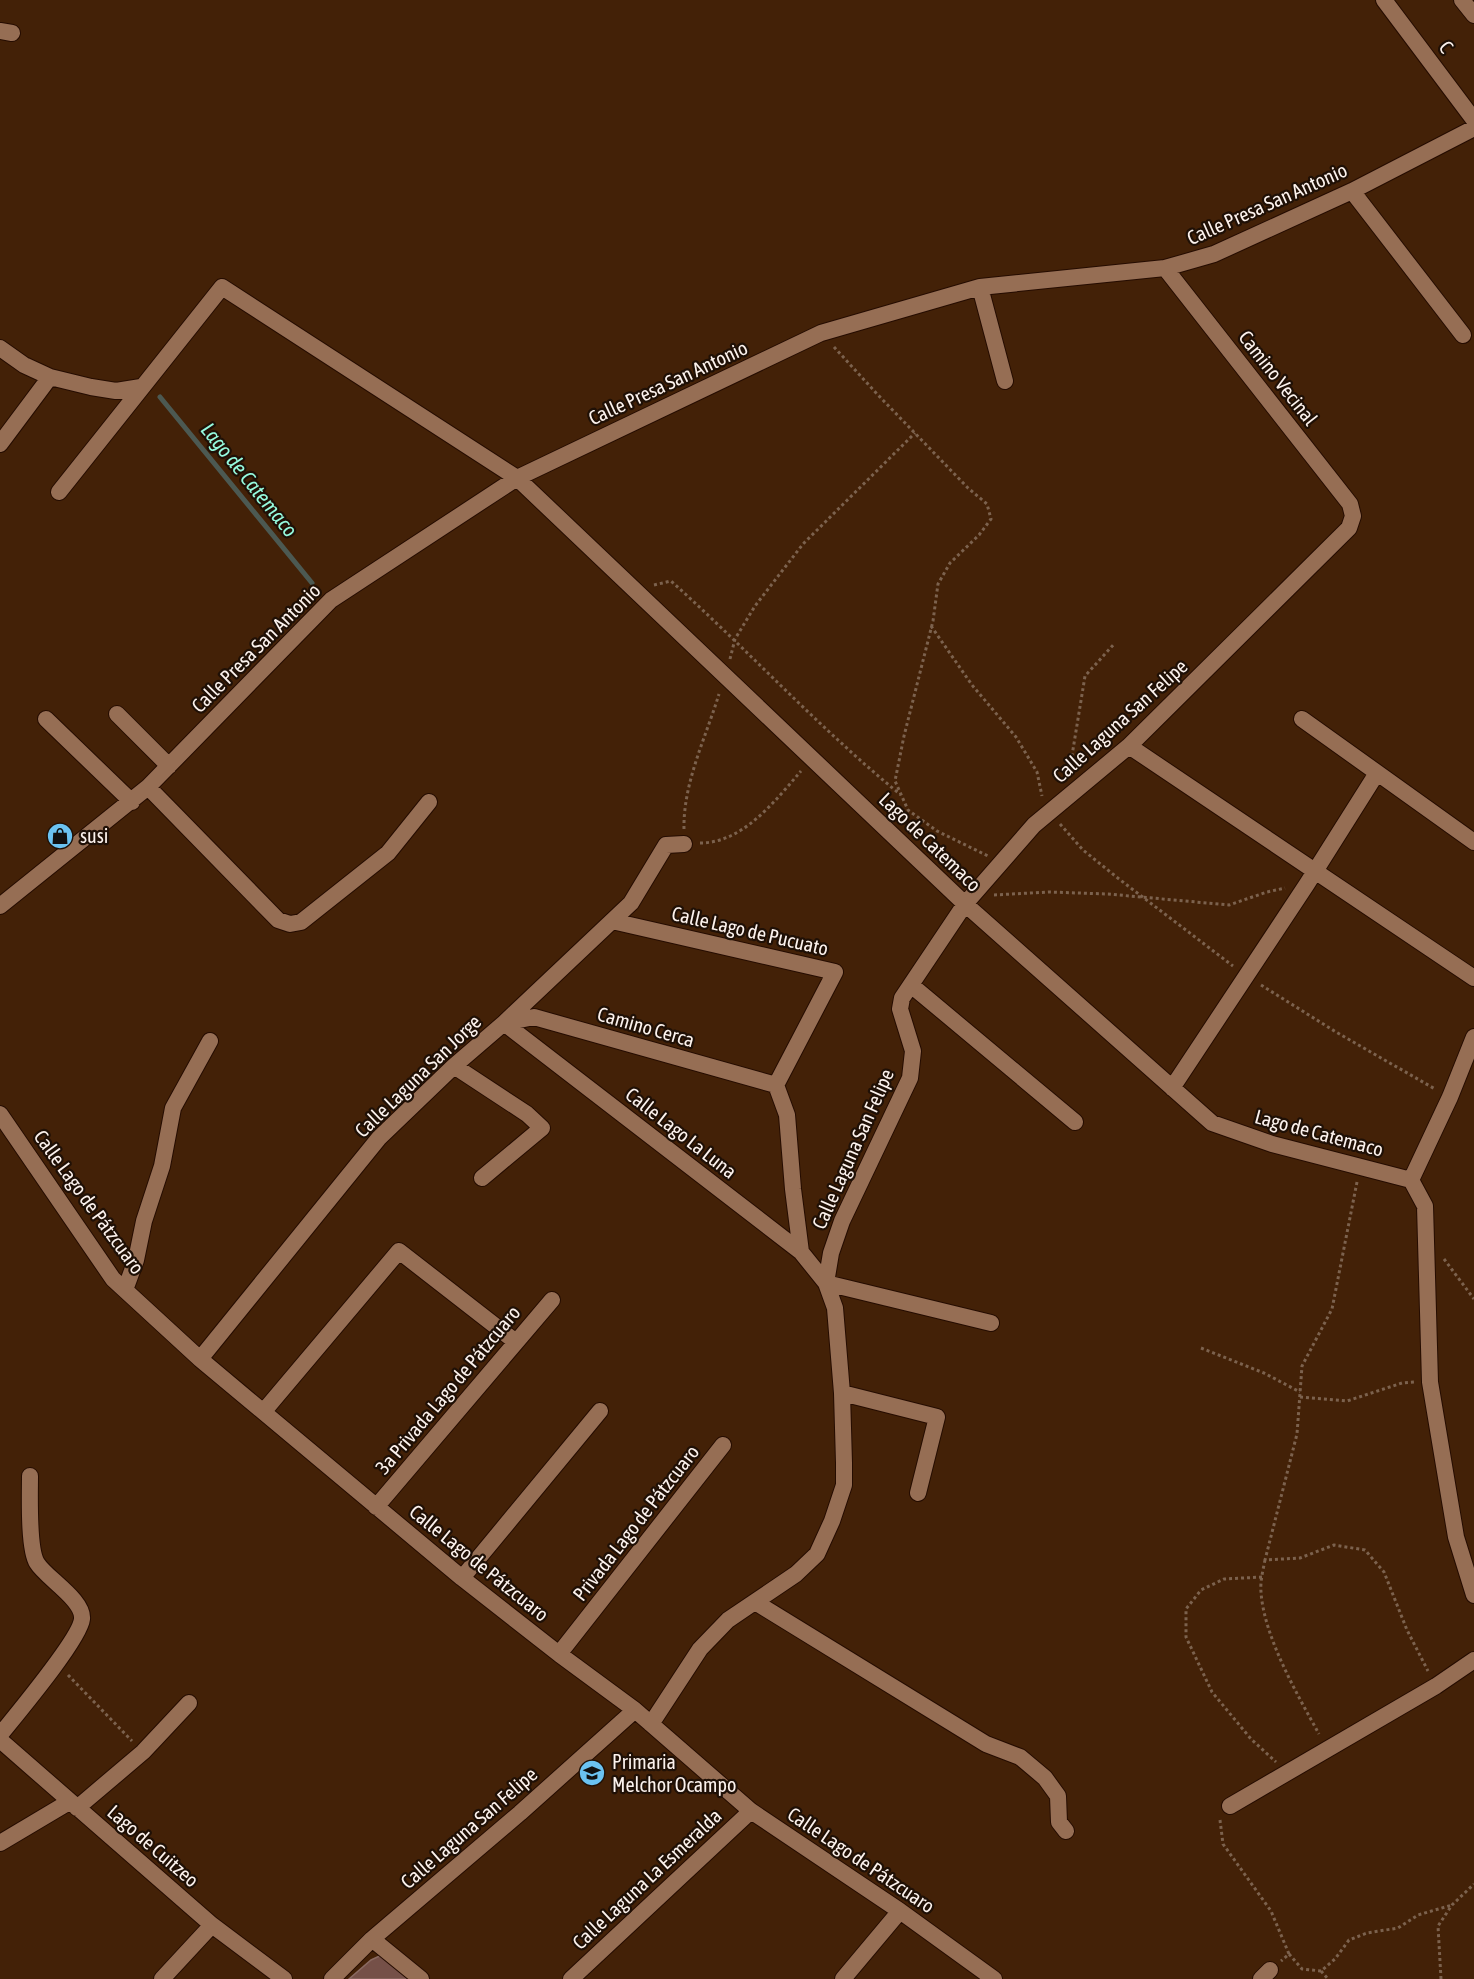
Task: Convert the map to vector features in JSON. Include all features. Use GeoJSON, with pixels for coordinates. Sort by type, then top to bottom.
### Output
{"type":"FeatureCollection","features":[{"type":"Feature","properties":{"kind":"street","name":"C"},"geometry":{"type":"LineString","coordinates":[[1384,0],[1474,120]]}},
{"type":"Feature","properties":{"kind":"street"},"geometry":{"type":"LineString","coordinates":[[1462,0],[1474,15]]}},
{"type":"Feature","properties":{"kind":"street","name":"Calle Presa San Antonio"},"geometry":{"type":"LineString","coordinates":[[0,906],[132,802],[331,600],[517,478],[821,333],[980,286],[1165,268],[1214,255],[1352,191],[1474,128]]}},
{"type":"Feature","properties":{"kind":"street"},"geometry":{"type":"LineString","coordinates":[[1352,191],[1463,335]]}},
{"type":"Feature","properties":{"kind":"street","name":"Camino Vecinal"},"geometry":{"type":"LineString","coordinates":[[1165,268],[1350,504],[1353,516]]}},
{"type":"Feature","properties":{"kind":"street"},"geometry":{"type":"LineString","coordinates":[[980,286],[1005,381]]}},
{"type":"Feature","properties":{"kind":"street","name":"Lago de Catemaco"},"geometry":{"type":"LineString","coordinates":[[141,387],[222,287],[517,478],[812,759],[1212,1123],[1272,1144],[1411,1180]]}},
{"type":"Feature","properties":{"kind":"street"},"geometry":{"type":"LineString","coordinates":[[0,348],[24,365],[50,376],[116,391],[141,387]]}},
{"type":"Feature","properties":{"kind":"street"},"geometry":{"type":"LineString","coordinates":[[0,444],[50,376]]}},
{"type":"Feature","properties":{"kind":"street"},"geometry":{"type":"LineString","coordinates":[[59,492],[141,387]]}},
{"type":"Feature","properties":{"kind":"street","name":"Calle Laguna San Felipe"},"geometry":{"type":"LineString","coordinates":[[651,1724],[700,1650],[728,1620],[796,1574],[817,1554],[832,1521],[844,1485],[842,1393],[835,1308],[826,1284],[831,1253],[842,1221],[910,1078],[913,1051],[900,1009],[902,998],[968,900],[1034,825],[1129,746],[1349,528],[1353,516]]}},
{"type":"Feature","properties":{"kind":"street"},"geometry":{"type":"LineString","coordinates":[[117,714],[169,766]]}},
{"type":"Feature","properties":{"kind":"street"},"geometry":{"type":"LineString","coordinates":[[46,719],[132,802]]}},
{"type":"Feature","properties":{"kind":"street"},"geometry":{"type":"LineString","coordinates":[[1302,719],[1474,842]]}},
{"type":"Feature","properties":{"kind":"street"},"geometry":{"type":"LineString","coordinates":[[1129,746],[1311,877],[1474,978]]}},
{"type":"Feature","properties":{"kind":"street"},"geometry":{"type":"LineString","coordinates":[[1172,1088],[1377,773]]}},
{"type":"Feature","properties":{"kind":"street"},"geometry":{"type":"LineString","coordinates":[[148,787],[278,920],[290,924],[301,922],[388,853],[429,802]]}},
{"type":"Feature","properties":{"kind":"street","name":"Calle Laguna San Jorge"},"geometry":{"type":"LineString","coordinates":[[200,1359],[379,1138],[631,903],[666,845],[684,844]]}},
{"type":"Feature","properties":{"kind":"street","name":"Calle Lago de Pucuato"},"geometry":{"type":"LineString","coordinates":[[612,921],[835,972],[776,1085]]}},
{"type":"Feature","properties":{"kind":"street"},"geometry":{"type":"LineString","coordinates":[[911,985],[1075,1122]]}},
{"type":"Feature","properties":{"kind":"street","name":"Camino Cerca"},"geometry":{"type":"LineString","coordinates":[[504,1023],[534,1017],[776,1085]]}},
{"type":"Feature","properties":{"kind":"street","name":"Calle Lago La Luna"},"geometry":{"type":"LineString","coordinates":[[504,1023],[801,1252],[826,1284]]}},
{"type":"Feature","properties":{"kind":"street"},"geometry":{"type":"LineString","coordinates":[[1474,1038],[1450,1097],[1411,1180],[1425,1206],[1430,1382],[1456,1537],[1474,1595]]}},
{"type":"Feature","properties":{"kind":"street"},"geometry":{"type":"LineString","coordinates":[[125,1290],[136,1260],[144,1221],[162,1166],[173,1108],[210,1041]]}},
{"type":"Feature","properties":{"kind":"street"},"geometry":{"type":"LineString","coordinates":[[454,1066],[528,1114],[542,1128],[482,1178]]}},
{"type":"Feature","properties":{"kind":"street"},"geometry":{"type":"LineString","coordinates":[[776,1085],[788,1114],[792,1189],[801,1252]]}},
{"type":"Feature","properties":{"kind":"street","name":"Calle Lago de Pátzcuaro"},"geometry":{"type":"LineString","coordinates":[[0,1114],[113,1279],[200,1359],[462,1578],[635,1710],[752,1811],[900,1911],[994,1979]]}},
{"type":"Feature","properties":{"kind":"street"},"geometry":{"type":"LineString","coordinates":[[264,1411],[399,1251],[516,1342]]}},
{"type":"Feature","properties":{"kind":"street"},"geometry":{"type":"LineString","coordinates":[[826,1284],[991,1323]]}},
{"type":"Feature","properties":{"kind":"street","name":"3a Privada Lago de Pátzcuaro"},"geometry":{"type":"LineString","coordinates":[[376,1507],[552,1300]]}},
{"type":"Feature","properties":{"kind":"street"},"geometry":{"type":"LineString","coordinates":[[842,1393],[937,1417],[918,1493]]}},
{"type":"Feature","properties":{"kind":"street"},"geometry":{"type":"LineString","coordinates":[[462,1578],[600,1411]]}},
{"type":"Feature","properties":{"kind":"street","name":"Privada Lago de Pátzcuaro"},"geometry":{"type":"LineString","coordinates":[[559,1654],[723,1445]]}},
{"type":"Feature","properties":{"kind":"street"},"geometry":{"type":"LineString","coordinates":[[0,1735],[56,1662],[77,1632],[82,1619],[80,1610],[74,1601],[36,1562],[31,1532],[30,1476]]}},
{"type":"Feature","properties":{"kind":"street"},"geometry":{"type":"LineString","coordinates":[[755,1602],[986,1743],[1020,1757],[1045,1778],[1058,1797],[1059,1822],[1066,1831]]}},
{"type":"Feature","properties":{"kind":"street"},"geometry":{"type":"LineString","coordinates":[[1230,1806],[1436,1686],[1474,1660]]}},
{"type":"Feature","properties":{"kind":"street"},"geometry":{"type":"LineString","coordinates":[[0,1843],[73,1805],[143,1752],[189,1703]]}},
{"type":"Feature","properties":{"kind":"street","name":"Calle Laguna San Felipe"},"geometry":{"type":"LineString","coordinates":[[332,1979],[372,1939],[520,1813],[635,1710]]}},
{"type":"Feature","properties":{"kind":"street","name":"Lago de Cuitzeo"},"geometry":{"type":"LineString","coordinates":[[0,1740],[212,1925],[284,1979]]}},
{"type":"Feature","properties":{"kind":"street","name":"Calle Laguna La Esmeralda"},"geometry":{"type":"LineString","coordinates":[[571,1979],[752,1811]]}},
{"type":"Feature","properties":{"kind":"street"},"geometry":{"type":"LineString","coordinates":[[843,1979],[900,1911]]}},
{"type":"Feature","properties":{"kind":"street"},"geometry":{"type":"LineString","coordinates":[[162,1979],[212,1925]]}},
{"type":"Feature","properties":{"kind":"street"},"geometry":{"type":"LineString","coordinates":[[372,1939],[421,1979]]}},
{"type":"Feature","properties":{"kind":"path"},"geometry":{"type":"LineString","coordinates":[[821,333],[968,488],[987,504],[991,519],[980,535],[950,563],[938,584],[931,626],[895,781],[908,810],[937,831],[1002,862]]}},
{"type":"Feature","properties":{"kind":"path"},"geometry":{"type":"LineString","coordinates":[[812,759],[773,804],[748,826],[715,843],[684,844],[684,817],[688,789],[735,639],[755,606],[803,544],[915,433]]}},
{"type":"Feature","properties":{"kind":"path"},"geometry":{"type":"LineString","coordinates":[[634,589],[671,581],[735,639],[849,751],[902,796]]}},
{"type":"Feature","properties":{"kind":"path"},"geometry":{"type":"LineString","coordinates":[[931,626],[972,685],[1016,738],[1037,772],[1049,813]]}},
{"type":"Feature","properties":{"kind":"path"},"geometry":{"type":"LineString","coordinates":[[1069,796],[1069,774],[1085,676],[1115,643]]}},
{"type":"Feature","properties":{"kind":"path"},"geometry":{"type":"LineString","coordinates":[[968,900],[1049,892],[1143,896],[1229,905],[1311,877]]}},
{"type":"Feature","properties":{"kind":"path"},"geometry":{"type":"LineString","coordinates":[[1327,1749],[1283,1664],[1264,1614],[1260,1590],[1265,1560],[1297,1434],[1302,1366],[1332,1309],[1361,1166]]}},
{"type":"Feature","properties":{"kind":"path"},"geometry":{"type":"LineString","coordinates":[[1427,1236],[1474,1299]]}},
{"type":"Feature","properties":{"kind":"path"},"geometry":{"type":"LineString","coordinates":[[1201,1348],[1264,1373],[1300,1392]]}},
{"type":"Feature","properties":{"kind":"path"},"geometry":{"type":"LineString","coordinates":[[1300,1397],[1347,1401],[1402,1383],[1430,1382]]}},
{"type":"Feature","properties":{"kind":"path"},"geometry":{"type":"LineString","coordinates":[[1265,1560],[1300,1558],[1334,1545],[1365,1550],[1384,1572],[1407,1630],[1436,1686]]}},
{"type":"Feature","properties":{"kind":"path"},"geometry":{"type":"LineString","coordinates":[[1262,1577],[1224,1579],[1201,1590],[1186,1609],[1186,1636],[1212,1692],[1251,1739],[1287,1772]]}},
{"type":"Feature","properties":{"kind":"path"},"geometry":{"type":"LineString","coordinates":[[56,1662],[143,1752]]}},
{"type":"Feature","properties":{"kind":"path"},"geometry":{"type":"LineString","coordinates":[[1230,1806],[1220,1821],[1223,1844],[1271,1911],[1289,1954],[1302,1970],[1321,1971],[1335,1959],[1349,1940],[1367,1932],[1398,1928],[1419,1915],[1452,1905]]}},
{"type":"Feature","properties":{"kind":"path"},"geometry":{"type":"LineString","coordinates":[[1441,1979],[1438,1926],[1452,1905],[1474,1884]]}},
{"type":"Feature","properties":{"kind":"path"},"geometry":{"type":"LineString","coordinates":[[1266,1974],[1289,1954]]}},
{"type":"Feature","properties":{"kind":"path"},"geometry":{"type":"LineString","coordinates":[[1321,1971],[1328,1979]]}},
{"type":"Feature","properties":{"kind":"building"},"geometry":{"type":"Polygon","coordinates":[[[388,1952],[423,1979],[349,1979],[371,1960],[388,1952]]]}},
{"type":"Feature","properties":{"kind":"waterway","name":"Lago de Catemaco"},"geometry":{"type":"LineString","coordinates":[[160,397],[312,583]]}},
{"type":"Feature","properties":{"kind":"place","name":"susi"},"geometry":{"type":"Point","coordinates":[60,836]}},
{"type":"Feature","properties":{"kind":"place","name":"Primaria Melchor Ocampo"},"geometry":{"type":"Point","coordinates":[592,1773]}}]}
